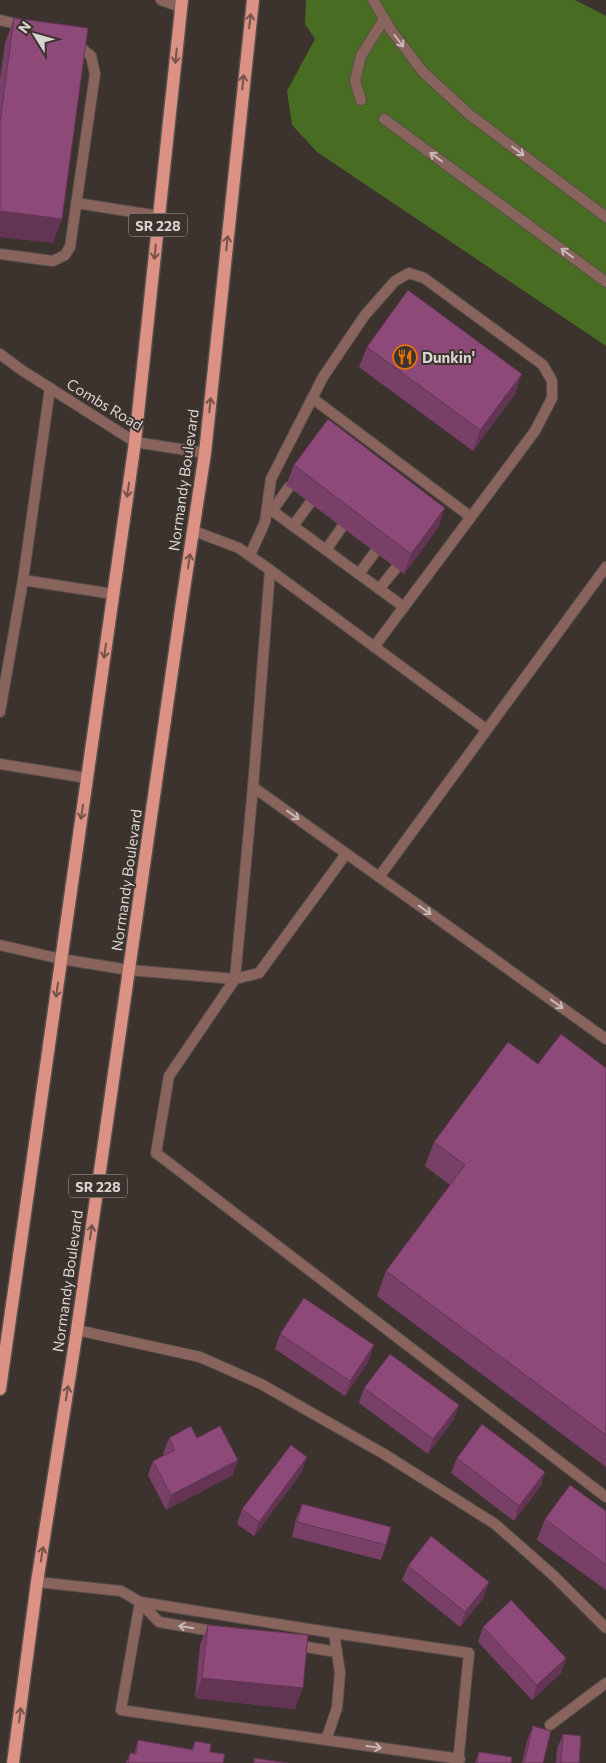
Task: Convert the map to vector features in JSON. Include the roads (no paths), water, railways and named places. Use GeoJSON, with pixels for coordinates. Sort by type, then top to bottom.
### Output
{"type":"FeatureCollection","features":[{"type":"Feature","properties":{"kind":"main road","name":"Normandy Boulevard"},"geometry":{"type":"LineString","coordinates":[[13,1763],[37,1582],[77,1330],[205,453],[253,0]]}},
{"type":"Feature","properties":{"kind":"main road","name":"SR 228"},"geometry":{"type":"LineString","coordinates":[[0,1388],[134,442],[182,4]]}},
{"type":"Feature","properties":{"kind":"street"},"geometry":{"type":"LineString","coordinates":[[161,0],[182,4]]}},
{"type":"Feature","properties":{"kind":"street"},"geometry":{"type":"LineString","coordinates":[[373,0],[407,51],[429,78],[470,115],[606,217]]}},
{"type":"Feature","properties":{"kind":"street"},"geometry":{"type":"LineString","coordinates":[[361,100],[355,81],[361,56],[384,18]]}},
{"type":"Feature","properties":{"kind":"street"},"geometry":{"type":"LineString","coordinates":[[0,20],[35,29]]}},
{"type":"Feature","properties":{"kind":"street"},"geometry":{"type":"LineString","coordinates":[[0,254],[53,261],[65,255],[70,247],[95,74],[91,56],[70,38],[61,36]]}},
{"type":"Feature","properties":{"kind":"street"},"geometry":{"type":"LineString","coordinates":[[384,119],[606,282]]}},
{"type":"Feature","properties":{"kind":"street"},"geometry":{"type":"LineString","coordinates":[[76,203],[159,216]]}},
{"type":"Feature","properties":{"kind":"street"},"geometry":{"type":"LineString","coordinates":[[250,555],[270,509],[272,479],[323,377],[365,315],[394,281],[409,273],[424,278],[543,365],[552,381],[552,398],[535,431],[374,647]]}},
{"type":"Feature","properties":{"kind":"street","name":"Combs Road"},"geometry":{"type":"LineString","coordinates":[[0,354],[20,369],[134,442],[205,453]]}},
{"type":"Feature","properties":{"kind":"street"},"geometry":{"type":"LineString","coordinates":[[0,712],[23,580],[50,388]]}},
{"type":"Feature","properties":{"kind":"street"},"geometry":{"type":"LineString","coordinates":[[312,398],[338,423],[391,463],[445,503],[471,517]]}},
{"type":"Feature","properties":{"kind":"street"},"geometry":{"type":"LineString","coordinates":[[270,509],[289,487]]}},
{"type":"Feature","properties":{"kind":"street"},"geometry":{"type":"LineString","coordinates":[[293,526],[310,503]]}},
{"type":"Feature","properties":{"kind":"street"},"geometry":{"type":"LineString","coordinates":[[270,509],[404,607]]}},
{"type":"Feature","properties":{"kind":"street"},"geometry":{"type":"LineString","coordinates":[[326,550],[342,527]]}},
{"type":"Feature","properties":{"kind":"street"},"geometry":{"type":"LineString","coordinates":[[194,531],[239,548],[250,555],[486,729]]}},
{"type":"Feature","properties":{"kind":"street"},"geometry":{"type":"LineString","coordinates":[[359,574],[376,552]]}},
{"type":"Feature","properties":{"kind":"street"},"geometry":{"type":"LineString","coordinates":[[379,877],[606,566]]}},
{"type":"Feature","properties":{"kind":"street"},"geometry":{"type":"LineString","coordinates":[[380,589],[396,568]]}},
{"type":"Feature","properties":{"kind":"street"},"geometry":{"type":"LineString","coordinates":[[270,570],[253,787],[235,978],[169,1076],[156,1153],[606,1497]]}},
{"type":"Feature","properties":{"kind":"street"},"geometry":{"type":"LineString","coordinates":[[23,580],[113,594]]}},
{"type":"Feature","properties":{"kind":"street"},"geometry":{"type":"LineString","coordinates":[[0,764],[87,778]]}},
{"type":"Feature","properties":{"kind":"street"},"geometry":{"type":"LineString","coordinates":[[253,787],[606,1039]]}},
{"type":"Feature","properties":{"kind":"street"},"geometry":{"type":"LineString","coordinates":[[0,945],[61,959],[129,970],[235,978],[260,973],[346,854]]}},
{"type":"Feature","properties":{"kind":"street"},"geometry":{"type":"LineString","coordinates":[[77,1330],[200,1357],[261,1384],[384,1454],[495,1524],[553,1575],[606,1628]]}},
{"type":"Feature","properties":{"kind":"street"},"geometry":{"type":"LineString","coordinates":[[37,1582],[121,1591],[140,1602],[159,1622],[225,1633]]}},
{"type":"Feature","properties":{"kind":"street"},"geometry":{"type":"LineString","coordinates":[[140,1602],[469,1653],[459,1761],[122,1710],[140,1602]]}},
{"type":"Feature","properties":{"kind":"street"},"geometry":{"type":"LineString","coordinates":[[326,1740],[337,1708],[340,1673],[334,1633]]}},
{"type":"Feature","properties":{"kind":"street"},"geometry":{"type":"LineString","coordinates":[[281,1643],[337,1652]]}},
{"type":"Feature","properties":{"kind":"street"},"geometry":{"type":"LineString","coordinates":[[550,1725],[606,1683]]}},
{"type":"Feature","properties":{"kind":"place","name":"Dunkin'"},"geometry":{"type":"Point","coordinates":[405,357]}}]}
